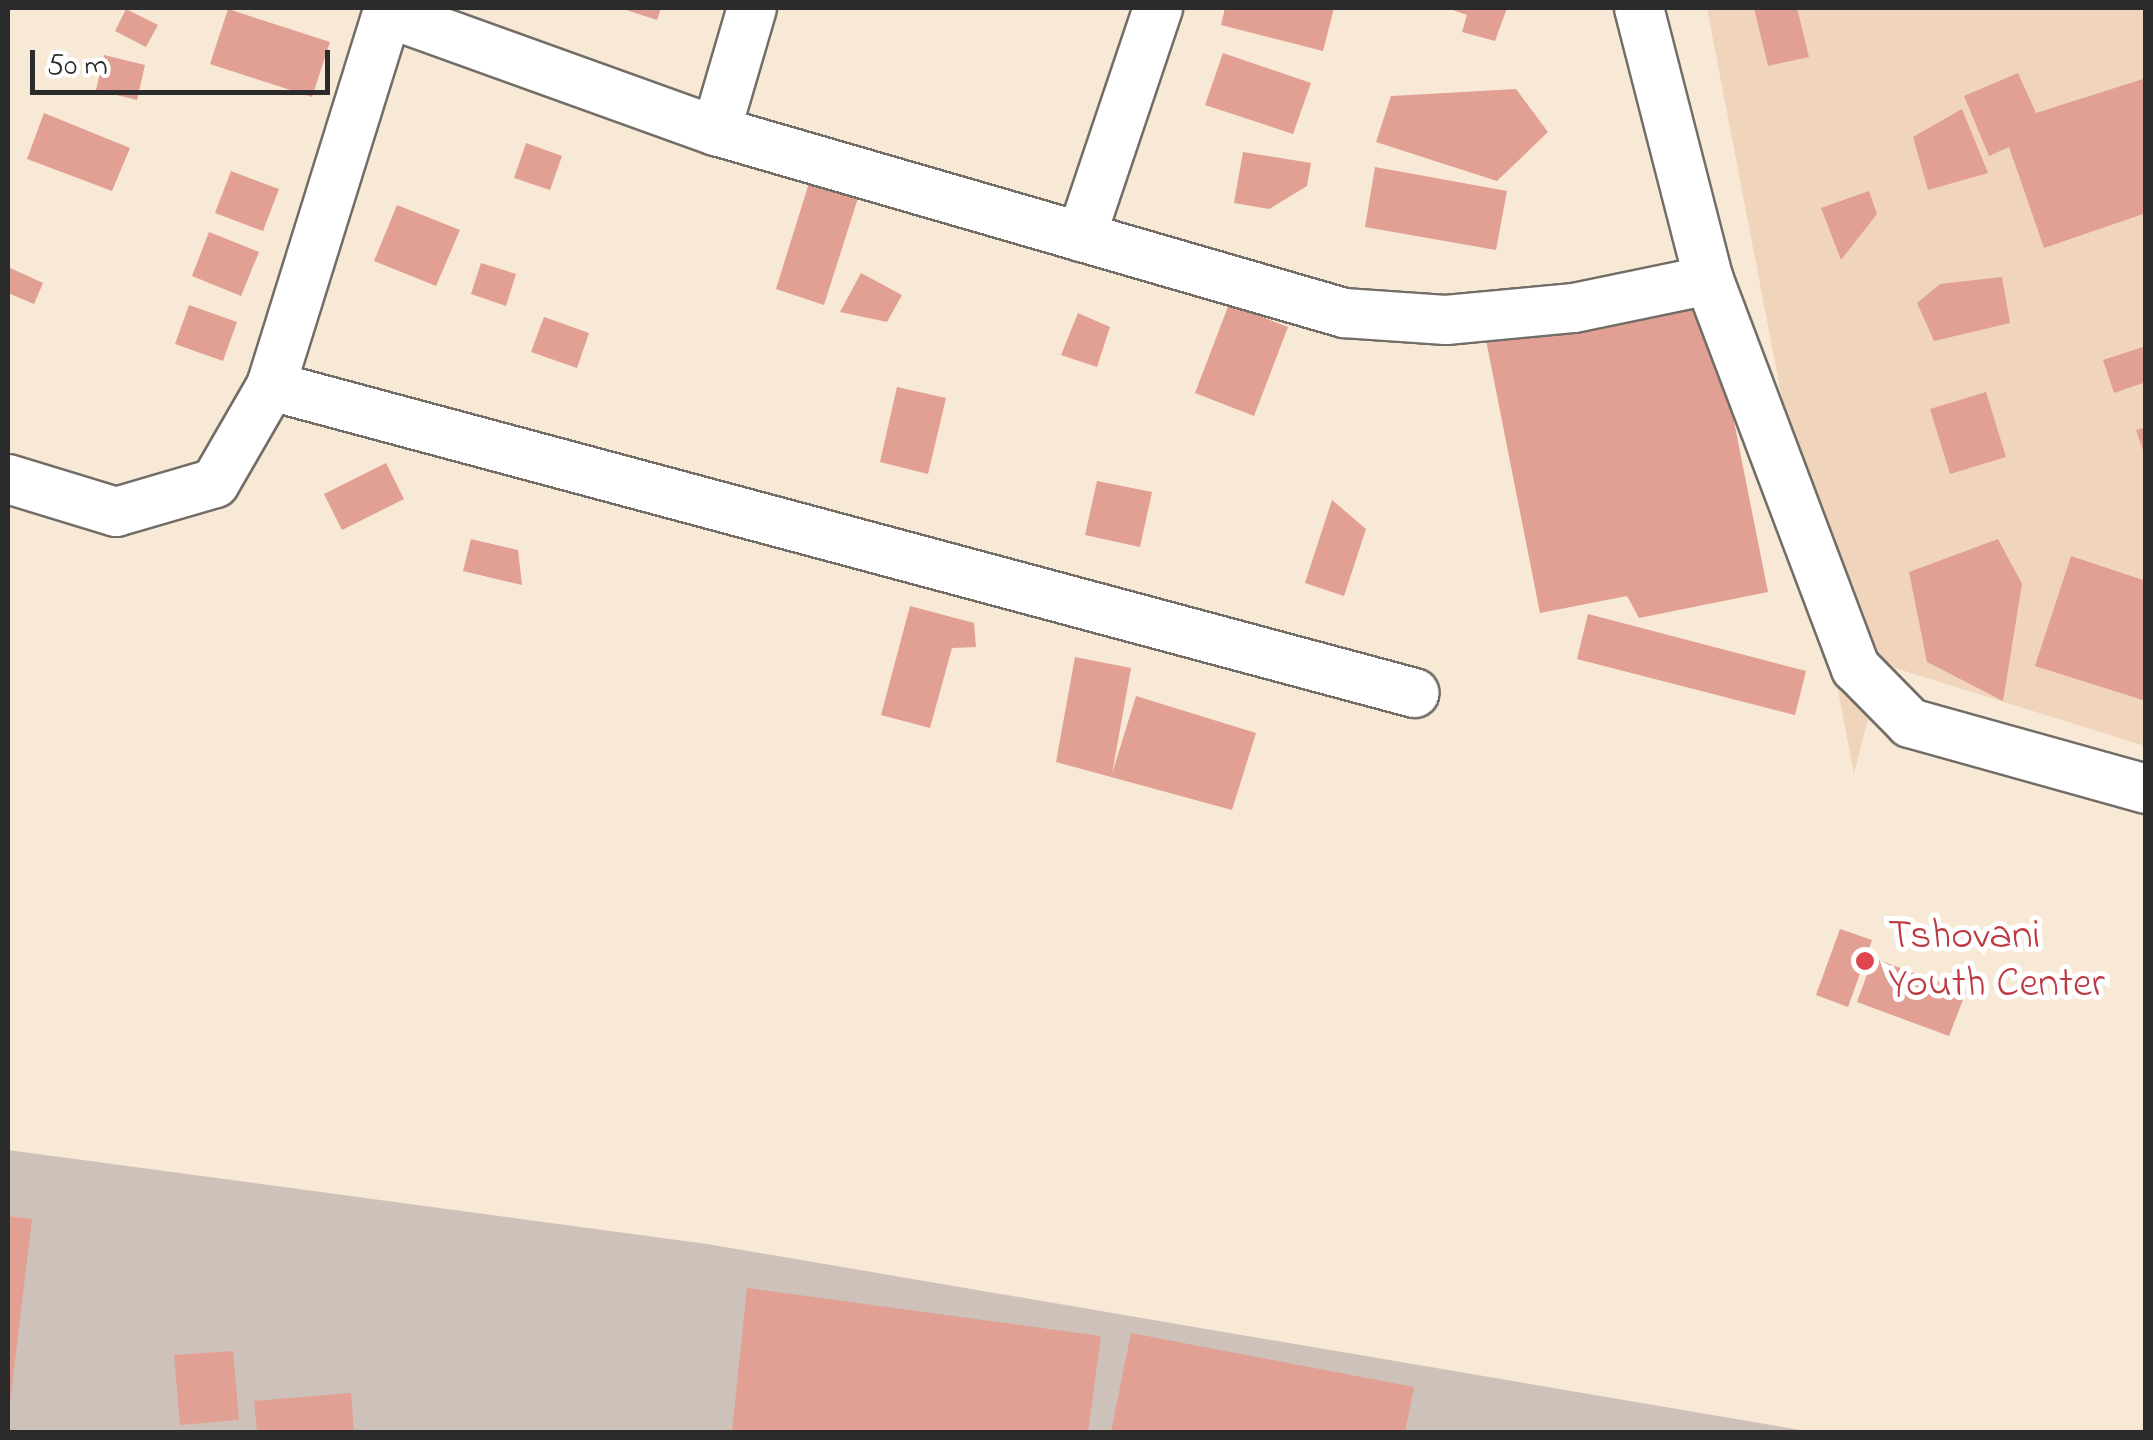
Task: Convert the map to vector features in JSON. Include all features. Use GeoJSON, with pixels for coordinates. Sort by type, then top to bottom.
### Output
{"type":"FeatureCollection","features":[{"type":"Feature","properties":{"kind":"street"},"geometry":{"type":"LineString","coordinates":[[716,131],[752,8]]}},
{"type":"Feature","properties":{"kind":"street"},"geometry":{"type":"LineString","coordinates":[[1081,237],[1158,8]]}},
{"type":"Feature","properties":{"kind":"street"},"geometry":{"type":"LineString","coordinates":[[1639,8],[1709,280],[1856,668],[1910,723],[2146,789]]}},
{"type":"Feature","properties":{"kind":"street"},"geometry":{"type":"LineString","coordinates":[[8,479],[116,512],[215,483],[271,386],[388,10],[716,131],[1344,313],[1446,320],[1538,312],[1709,280]]}},
{"type":"Feature","properties":{"kind":"street"},"geometry":{"type":"LineString","coordinates":[[271,386],[1414,693]]}},
{"type":"Feature","properties":{"kind":"shaded area"},"geometry":{"type":"Polygon","coordinates":[[[1707,8],[2145,8],[2145,746],[1882,664],[1854,774],[1707,8]]]}},
{"type":"Feature","properties":{"kind":"shaded area"},"geometry":{"type":"Polygon","coordinates":[[[8,1150],[707,1244],[1812,1432],[8,1432],[8,1150]]]}},
{"type":"Feature","properties":{"kind":"building"},"geometry":{"type":"Polygon","coordinates":[[[620,8],[661,8],[657,20],[620,8]]]}},
{"type":"Feature","properties":{"kind":"building"},"geometry":{"type":"Polygon","coordinates":[[[1225,8],[1334,8],[1323,51],[1221,25],[1225,8]]]}},
{"type":"Feature","properties":{"kind":"building"},"geometry":{"type":"Polygon","coordinates":[[[1447,8],[1507,8],[1495,41],[1462,32],[1467,15],[1447,8]]]}},
{"type":"Feature","properties":{"kind":"building"},"geometry":{"type":"Polygon","coordinates":[[[1754,8],[1797,8],[1809,57],[1768,66],[1754,8]]]}},
{"type":"Feature","properties":{"kind":"building"},"geometry":{"type":"Polygon","coordinates":[[[126,9],[158,25],[146,47],[115,31],[126,9]]]}},
{"type":"Feature","properties":{"kind":"building"},"geometry":{"type":"Polygon","coordinates":[[[228,9],[330,42],[312,97],[210,64],[228,9]]]}},
{"type":"Feature","properties":{"kind":"building"},"geometry":{"type":"Polygon","coordinates":[[[1223,53],[1311,83],[1293,134],[1205,105],[1223,53]]]}},
{"type":"Feature","properties":{"kind":"building"},"geometry":{"type":"Polygon","coordinates":[[[104,55],[145,65],[137,100],[96,90],[104,55]]]}},
{"type":"Feature","properties":{"kind":"building"},"geometry":{"type":"Polygon","coordinates":[[[2018,73],[2036,113],[2146,78],[2146,213],[2044,248],[2009,147],[1989,156],[1964,96],[2018,73]]]}},
{"type":"Feature","properties":{"kind":"building"},"geometry":{"type":"Polygon","coordinates":[[[1516,89],[1548,132],[1497,181],[1376,142],[1391,96],[1516,89]]]}},
{"type":"Feature","properties":{"kind":"building"},"geometry":{"type":"Polygon","coordinates":[[[1962,109],[1988,173],[1928,190],[1913,137],[1962,109]]]}},
{"type":"Feature","properties":{"kind":"building"},"geometry":{"type":"Polygon","coordinates":[[[44,113],[130,148],[112,191],[27,159],[44,113]]]}},
{"type":"Feature","properties":{"kind":"building"},"geometry":{"type":"Polygon","coordinates":[[[526,143],[562,156],[550,190],[514,178],[526,143]]]}},
{"type":"Feature","properties":{"kind":"building"},"geometry":{"type":"Polygon","coordinates":[[[1243,152],[1311,163],[1307,186],[1269,209],[1234,203],[1243,152]]]}},
{"type":"Feature","properties":{"kind":"building"},"geometry":{"type":"Polygon","coordinates":[[[1375,167],[1507,191],[1496,250],[1365,227],[1375,167]]]}},
{"type":"Feature","properties":{"kind":"building"},"geometry":{"type":"Polygon","coordinates":[[[231,171],[279,189],[263,231],[215,213],[231,171]]]}},
{"type":"Feature","properties":{"kind":"building"},"geometry":{"type":"Polygon","coordinates":[[[809,183],[858,198],[824,305],[776,289],[809,183]]]}},
{"type":"Feature","properties":{"kind":"building"},"geometry":{"type":"Polygon","coordinates":[[[1869,191],[1877,214],[1841,260],[1821,208],[1869,191]]]}},
{"type":"Feature","properties":{"kind":"building"},"geometry":{"type":"Polygon","coordinates":[[[397,205],[460,230],[436,286],[374,261],[397,205]]]}},
{"type":"Feature","properties":{"kind":"building"},"geometry":{"type":"Polygon","coordinates":[[[209,232],[259,252],[241,296],[192,276],[209,232]]]}},
{"type":"Feature","properties":{"kind":"building"},"geometry":{"type":"Polygon","coordinates":[[[481,263],[516,274],[506,306],[471,294],[481,263]]]}},
{"type":"Feature","properties":{"kind":"building"},"geometry":{"type":"Polygon","coordinates":[[[8,267],[43,283],[34,304],[8,293],[8,267]]]}},
{"type":"Feature","properties":{"kind":"building"},"geometry":{"type":"Polygon","coordinates":[[[861,273],[902,295],[887,322],[840,312],[861,273]]]}},
{"type":"Feature","properties":{"kind":"building"},"geometry":{"type":"Polygon","coordinates":[[[2002,277],[2010,323],[1934,341],[1917,303],[1940,284],[2002,277]]]}},
{"type":"Feature","properties":{"kind":"building"},"geometry":{"type":"Polygon","coordinates":[[[1708,291],[1768,592],[1639,618],[1627,596],[1540,613],[1485,335],[1708,291]]]}},
{"type":"Feature","properties":{"kind":"building"},"geometry":{"type":"Polygon","coordinates":[[[1229,304],[1288,327],[1254,416],[1195,393],[1229,304]]]}},
{"type":"Feature","properties":{"kind":"building"},"geometry":{"type":"Polygon","coordinates":[[[189,305],[237,322],[223,361],[175,344],[189,305]]]}},
{"type":"Feature","properties":{"kind":"building"},"geometry":{"type":"Polygon","coordinates":[[[1078,313],[1110,327],[1097,367],[1061,355],[1078,313]]]}},
{"type":"Feature","properties":{"kind":"building"},"geometry":{"type":"Polygon","coordinates":[[[544,317],[589,333],[577,368],[531,352],[544,317]]]}},
{"type":"Feature","properties":{"kind":"building"},"geometry":{"type":"Polygon","coordinates":[[[2146,346],[2146,382],[2114,393],[2103,360],[2146,346]]]}},
{"type":"Feature","properties":{"kind":"building"},"geometry":{"type":"Polygon","coordinates":[[[897,387],[946,398],[928,474],[880,462],[897,387]]]}},
{"type":"Feature","properties":{"kind":"building"},"geometry":{"type":"Polygon","coordinates":[[[1986,392],[2006,457],[1950,474],[1930,409],[1986,392]]]}},
{"type":"Feature","properties":{"kind":"building"},"geometry":{"type":"Polygon","coordinates":[[[2146,427],[2146,456],[2145,456],[2136,430],[2146,427]]]}},
{"type":"Feature","properties":{"kind":"building"},"geometry":{"type":"Polygon","coordinates":[[[386,463],[404,499],[342,530],[324,494],[386,463]]]}},
{"type":"Feature","properties":{"kind":"building"},"geometry":{"type":"Polygon","coordinates":[[[1097,481],[1152,492],[1140,547],[1085,535],[1097,481]]]}},
{"type":"Feature","properties":{"kind":"building"},"geometry":{"type":"Polygon","coordinates":[[[1332,500],[1366,529],[1344,596],[1305,583],[1332,500]]]}},
{"type":"Feature","properties":{"kind":"building"},"geometry":{"type":"Polygon","coordinates":[[[471,539],[518,550],[522,585],[463,571],[471,539]]]}},
{"type":"Feature","properties":{"kind":"building"},"geometry":{"type":"Polygon","coordinates":[[[1998,539],[2022,584],[2003,701],[1927,662],[1909,572],[1998,539]]]}},
{"type":"Feature","properties":{"kind":"building"},"geometry":{"type":"Polygon","coordinates":[[[2071,556],[2146,581],[2146,701],[2035,666],[2071,556]]]}},
{"type":"Feature","properties":{"kind":"building"},"geometry":{"type":"Polygon","coordinates":[[[910,606],[974,623],[976,647],[952,648],[930,728],[881,715],[910,606]]]}},
{"type":"Feature","properties":{"kind":"building"},"geometry":{"type":"Polygon","coordinates":[[[1588,614],[1806,671],[1795,715],[1577,659],[1588,614]]]}},
{"type":"Feature","properties":{"kind":"building"},"geometry":{"type":"Polygon","coordinates":[[[1075,657],[1131,668],[1112,774],[1136,696],[1256,733],[1232,810],[1056,762],[1075,657]]]}},
{"type":"Feature","properties":{"kind":"building"},"geometry":{"type":"Polygon","coordinates":[[[1840,929],[1872,940],[1848,1007],[1816,995],[1840,929]]]}},
{"type":"Feature","properties":{"kind":"building"},"geometry":{"type":"Polygon","coordinates":[[[1873,958],[1966,992],[1949,1036],[1857,1002],[1873,958]]]}},
{"type":"Feature","properties":{"kind":"building"},"geometry":{"type":"Polygon","coordinates":[[[8,1216],[32,1219],[10,1403],[8,1403],[8,1216]]]}},
{"type":"Feature","properties":{"kind":"building"},"geometry":{"type":"Polygon","coordinates":[[[747,1288],[1101,1336],[1088,1432],[732,1432],[747,1288]]]}},
{"type":"Feature","properties":{"kind":"building"},"geometry":{"type":"Polygon","coordinates":[[[1131,1333],[1414,1387],[1405,1432],[1111,1432],[1131,1333]]]}},
{"type":"Feature","properties":{"kind":"building"},"geometry":{"type":"Polygon","coordinates":[[[233,1351],[239,1420],[180,1425],[174,1355],[233,1351]]]}},
{"type":"Feature","properties":{"kind":"building"},"geometry":{"type":"Polygon","coordinates":[[[351,1393],[354,1432],[257,1432],[254,1401],[351,1393]]]}},
{"type":"Feature","properties":{"kind":"place","name":"Tshovani Youth Center"},"geometry":{"type":"Point","coordinates":[1865,961]}}]}
